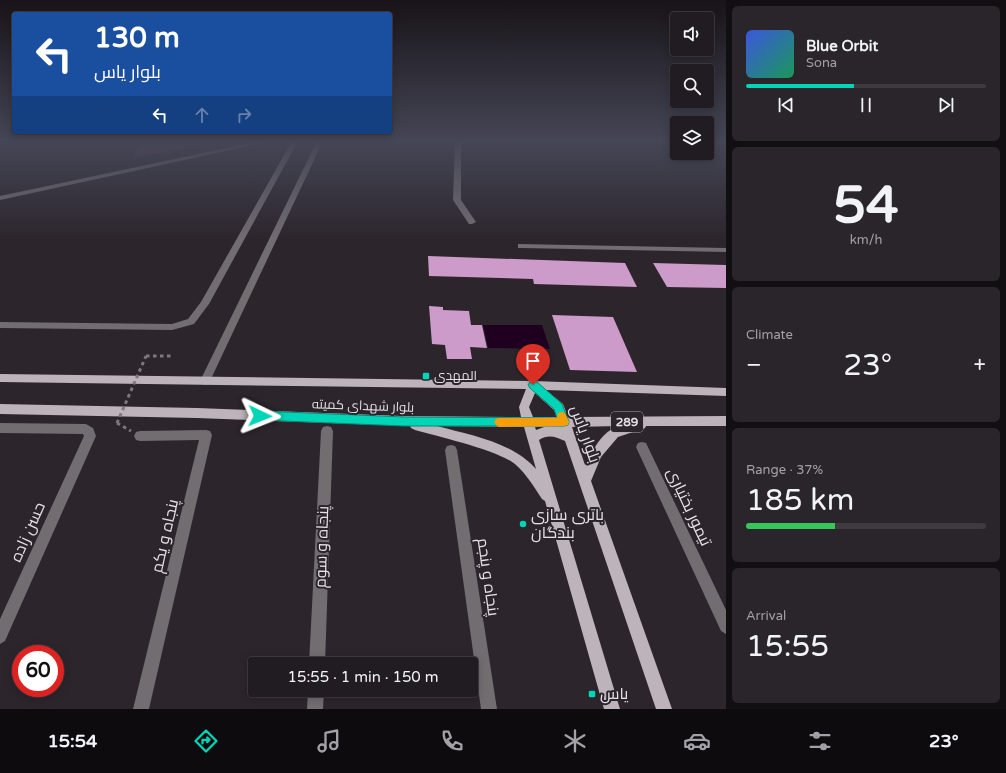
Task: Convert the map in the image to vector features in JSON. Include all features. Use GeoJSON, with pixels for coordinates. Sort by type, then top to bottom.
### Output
{"type":"FeatureCollection","features":[{"type":"Feature","properties":{"kind":"main road","name":"بلوار شهدای کمیته"},"geometry":{"type":"LineString","coordinates":[[0,378],[533,385],[726,392]]}},
{"type":"Feature","properties":{"kind":"main road","name":"بلوار یاس"},"geometry":{"type":"LineString","coordinates":[[533,385],[559,407],[664,709]]}},
{"type":"Feature","properties":{"kind":"main road"},"geometry":{"type":"LineString","coordinates":[[533,385],[524,407],[612,709]]}},
{"type":"Feature","properties":{"kind":"main road","name":"بلوار شهدای کمیته"},"geometry":{"type":"LineString","coordinates":[[0,409],[197,413],[404,421],[726,421]]}},
{"type":"Feature","properties":{"kind":"main road"},"geometry":{"type":"LineString","coordinates":[[404,421],[482,444],[519,460],[541,485],[555,510]]}},
{"type":"Feature","properties":{"kind":"main road"},"geometry":{"type":"LineString","coordinates":[[584,482],[597,453],[614,433],[650,422]]}},
{"type":"Feature","properties":{"kind":"main road"},"geometry":{"type":"LineString","coordinates":[[534,438],[543,430],[553,431],[569,437]]}},
{"type":"Feature","properties":{"kind":"street"},"geometry":{"type":"LineString","coordinates":[[0,198],[113,174]]}},
{"type":"Feature","properties":{"kind":"street"},"geometry":{"type":"LineString","coordinates":[[0,325],[172,327],[191,322],[204,304],[277,174]]}},
{"type":"Feature","properties":{"kind":"street"},"geometry":{"type":"LineString","coordinates":[[205,381],[304,174]]}},
{"type":"Feature","properties":{"kind":"street"},"geometry":{"type":"LineString","coordinates":[[457,174],[457,200],[472,222]]}},
{"type":"Feature","properties":{"kind":"street"},"geometry":{"type":"LineString","coordinates":[[522,246],[726,250]]}},
{"type":"Feature","properties":{"kind":"street","name":"حسن زاده"},"geometry":{"type":"LineString","coordinates":[[0,428],[86,429],[90,432],[88,441],[0,636]]}},
{"type":"Feature","properties":{"kind":"street","name":"پنجاه و سوم"},"geometry":{"type":"LineString","coordinates":[[317,657],[327,431]]}},
{"type":"Feature","properties":{"kind":"street","name":"پنجاه و یکم"},"geometry":{"type":"LineString","coordinates":[[140,436],[206,435],[141,709]]}},
{"type":"Feature","properties":{"kind":"street","name":"تیمور بختیاری"},"geometry":{"type":"LineString","coordinates":[[642,446],[726,626]]}},
{"type":"Feature","properties":{"kind":"street","name":"پنجاه و پنجم"},"geometry":{"type":"LineString","coordinates":[[451,450],[489,709]]}},
{"type":"Feature","properties":{"kind":"street"},"geometry":{"type":"LineString","coordinates":[[315,709],[316,697]]}},
{"type":"Feature","properties":{"kind":"path"},"geometry":{"type":"LineString","coordinates":[[117,423],[146,356],[171,356]]}},
{"type":"Feature","properties":{"kind":"shaded area"},"geometry":{"type":"Polygon","coordinates":[[[483,325],[542,325],[550,349],[488,348],[483,325]]]}},
{"type":"Feature","properties":{"kind":"building"},"geometry":{"type":"Polygon","coordinates":[[[428,256],[625,263],[637,287],[534,284],[533,279],[429,276],[428,256]]]}},
{"type":"Feature","properties":{"kind":"building"},"geometry":{"type":"Polygon","coordinates":[[[653,263],[726,265],[726,288],[667,287],[653,263]]]}},
{"type":"Feature","properties":{"kind":"building"},"geometry":{"type":"Polygon","coordinates":[[[429,306],[443,307],[443,310],[469,311],[471,325],[482,325],[487,348],[470,347],[472,359],[447,359],[445,345],[432,344],[429,306]]]}},
{"type":"Feature","properties":{"kind":"building"},"geometry":{"type":"Polygon","coordinates":[[[552,315],[613,317],[637,372],[570,370],[552,315]]]}},
{"type":"Feature","properties":{"kind":"slow traffic"},"geometry":{"type":"LineString","coordinates":[[499,422],[564,422],[562,416]]}},
{"type":"Feature","properties":{"kind":"place","name":"المهدی"},"geometry":{"type":"Point","coordinates":[426,376]}},
{"type":"Feature","properties":{"kind":"place","name":"باتری سازی بندگان"},"geometry":{"type":"Point","coordinates":[523,524]}},
{"type":"Feature","properties":{"kind":"place","name":"یاس"},"geometry":{"type":"Point","coordinates":[592,694]}},
{"type":"Feature","properties":{"kind":"route"},"geometry":{"type":"LineString","coordinates":[[260,416],[404,421],[564,422],[559,407],[533,385]]}}]}
